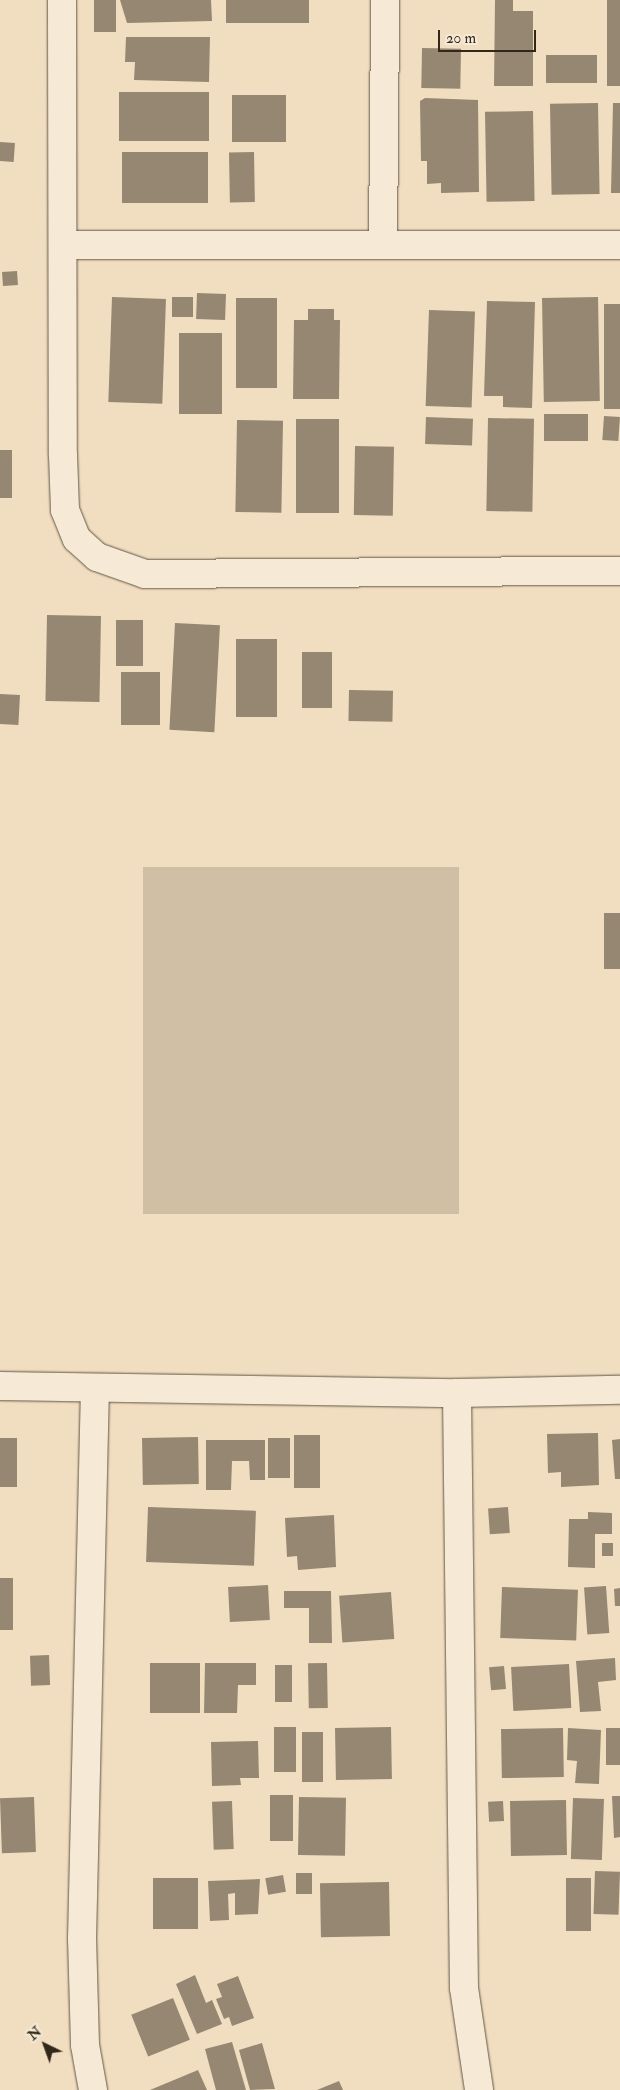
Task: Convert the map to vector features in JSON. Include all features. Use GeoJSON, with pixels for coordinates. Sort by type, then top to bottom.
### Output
{"type":"FeatureCollection","features":[{"type":"Feature","properties":{"kind":"street"},"geometry":{"type":"LineString","coordinates":[[62,0],[65,510],[77,539],[97,557],[145,574],[620,572]]}},
{"type":"Feature","properties":{"kind":"street"},"geometry":{"type":"LineString","coordinates":[[383,244],[385,0]]}},
{"type":"Feature","properties":{"kind":"street"},"geometry":{"type":"LineString","coordinates":[[64,245],[620,244]]}},
{"type":"Feature","properties":{"kind":"street"},"geometry":{"type":"LineString","coordinates":[[0,1386],[457,1393],[620,1390]]}},
{"type":"Feature","properties":{"kind":"street"},"geometry":{"type":"LineString","coordinates":[[93,2090],[85,2045],[82,1939],[94,1388]]}},
{"type":"Feature","properties":{"kind":"street"},"geometry":{"type":"LineString","coordinates":[[457,1393],[464,1988],[479,2090]]}},
{"type":"Feature","properties":{"kind":"shaded area"},"geometry":{"type":"Polygon","coordinates":[[[143,867],[459,867],[459,1214],[143,1214],[143,867]]]}},
{"type":"Feature","properties":{"kind":"building"},"geometry":{"type":"Polygon","coordinates":[[[94,0],[116,0],[116,32],[94,32],[94,0]]]}},
{"type":"Feature","properties":{"kind":"building"},"geometry":{"type":"Polygon","coordinates":[[[120,0],[211,0],[212,21],[127,23],[120,0]]]}},
{"type":"Feature","properties":{"kind":"building"},"geometry":{"type":"Polygon","coordinates":[[[226,0],[309,0],[309,23],[226,23],[226,0]]]}},
{"type":"Feature","properties":{"kind":"building"},"geometry":{"type":"Polygon","coordinates":[[[495,0],[513,0],[513,11],[533,11],[533,86],[494,86],[495,0]]]}},
{"type":"Feature","properties":{"kind":"building"},"geometry":{"type":"Polygon","coordinates":[[[607,0],[620,0],[620,86],[607,86],[607,0]]]}},
{"type":"Feature","properties":{"kind":"building"},"geometry":{"type":"Polygon","coordinates":[[[126,37],[210,37],[209,82],[134,80],[135,62],[125,62],[126,37]]]}},
{"type":"Feature","properties":{"kind":"building"},"geometry":{"type":"Polygon","coordinates":[[[422,48],[461,49],[460,89],[421,88],[422,48]]]}},
{"type":"Feature","properties":{"kind":"building"},"geometry":{"type":"Polygon","coordinates":[[[546,55],[597,55],[597,83],[546,83],[546,55]]]}},
{"type":"Feature","properties":{"kind":"building"},"geometry":{"type":"Polygon","coordinates":[[[119,92],[209,92],[209,141],[119,141],[119,92]]]}},
{"type":"Feature","properties":{"kind":"building"},"geometry":{"type":"Polygon","coordinates":[[[232,95],[286,95],[286,142],[232,142],[232,95]]]}},
{"type":"Feature","properties":{"kind":"building"},"geometry":{"type":"Polygon","coordinates":[[[425,98],[478,100],[479,192],[441,193],[441,183],[427,184],[427,161],[421,161],[420,101],[425,98]]]}},
{"type":"Feature","properties":{"kind":"building"},"geometry":{"type":"Polygon","coordinates":[[[598,103],[600,194],[552,195],[550,104],[598,103]]]}},
{"type":"Feature","properties":{"kind":"building"},"geometry":{"type":"Polygon","coordinates":[[[613,103],[620,103],[620,193],[611,193],[613,103]]]}},
{"type":"Feature","properties":{"kind":"building"},"geometry":{"type":"Polygon","coordinates":[[[533,111],[535,201],[487,202],[485,112],[533,111]]]}},
{"type":"Feature","properties":{"kind":"building"},"geometry":{"type":"Polygon","coordinates":[[[0,142],[15,143],[14,162],[0,161],[0,142]]]}},
{"type":"Feature","properties":{"kind":"building"},"geometry":{"type":"Polygon","coordinates":[[[122,152],[208,152],[208,203],[122,203],[122,152]]]}},
{"type":"Feature","properties":{"kind":"building"},"geometry":{"type":"Polygon","coordinates":[[[229,152],[254,152],[255,202],[230,202],[229,152]]]}},
{"type":"Feature","properties":{"kind":"building"},"geometry":{"type":"Polygon","coordinates":[[[17,271],[18,285],[3,286],[2,272],[17,271]]]}},
{"type":"Feature","properties":{"kind":"building"},"geometry":{"type":"Polygon","coordinates":[[[197,293],[226,294],[225,320],[196,319],[197,293]]]}},
{"type":"Feature","properties":{"kind":"building"},"geometry":{"type":"Polygon","coordinates":[[[112,297],[166,299],[162,404],[108,402],[112,297]]]}},
{"type":"Feature","properties":{"kind":"building"},"geometry":{"type":"Polygon","coordinates":[[[172,297],[193,297],[193,317],[172,317],[172,297]]]}},
{"type":"Feature","properties":{"kind":"building"},"geometry":{"type":"Polygon","coordinates":[[[598,297],[600,401],[544,402],[542,298],[598,297]]]}},
{"type":"Feature","properties":{"kind":"building"},"geometry":{"type":"Polygon","coordinates":[[[236,298],[277,298],[277,388],[236,388],[236,298]]]}},
{"type":"Feature","properties":{"kind":"building"},"geometry":{"type":"Polygon","coordinates":[[[487,301],[535,302],[532,408],[503,407],[503,396],[484,396],[487,301]]]}},
{"type":"Feature","properties":{"kind":"building"},"geometry":{"type":"Polygon","coordinates":[[[604,304],[620,304],[620,409],[604,409],[604,304]]]}},
{"type":"Feature","properties":{"kind":"building"},"geometry":{"type":"Polygon","coordinates":[[[308,309],[334,309],[334,320],[340,320],[339,399],[293,399],[294,320],[308,320],[308,309]]]}},
{"type":"Feature","properties":{"kind":"building"},"geometry":{"type":"Polygon","coordinates":[[[429,310],[475,312],[472,408],[426,406],[429,310]]]}},
{"type":"Feature","properties":{"kind":"building"},"geometry":{"type":"Polygon","coordinates":[[[179,333],[222,333],[222,414],[179,414],[179,333]]]}},
{"type":"Feature","properties":{"kind":"building"},"geometry":{"type":"Polygon","coordinates":[[[544,414],[588,414],[588,441],[544,441],[544,414]]]}},
{"type":"Feature","properties":{"kind":"building"},"geometry":{"type":"Polygon","coordinates":[[[604,416],[620,417],[618,441],[602,440],[604,416]]]}},
{"type":"Feature","properties":{"kind":"building"},"geometry":{"type":"Polygon","coordinates":[[[426,417],[473,419],[472,446],[425,444],[426,417]]]}},
{"type":"Feature","properties":{"kind":"building"},"geometry":{"type":"Polygon","coordinates":[[[488,418],[534,419],[532,512],[486,511],[488,418]]]}},
{"type":"Feature","properties":{"kind":"building"},"geometry":{"type":"Polygon","coordinates":[[[296,419],[339,419],[339,513],[296,513],[296,419]]]}},
{"type":"Feature","properties":{"kind":"building"},"geometry":{"type":"Polygon","coordinates":[[[237,420],[283,421],[281,513],[235,512],[237,420]]]}},
{"type":"Feature","properties":{"kind":"building"},"geometry":{"type":"Polygon","coordinates":[[[355,446],[394,447],[393,516],[354,515],[355,446]]]}},
{"type":"Feature","properties":{"kind":"building"},"geometry":{"type":"Polygon","coordinates":[[[0,450],[12,450],[12,498],[0,498],[0,450]]]}},
{"type":"Feature","properties":{"kind":"building"},"geometry":{"type":"Polygon","coordinates":[[[47,615],[101,616],[99,702],[45,701],[47,615]]]}},
{"type":"Feature","properties":{"kind":"building"},"geometry":{"type":"Polygon","coordinates":[[[116,620],[143,620],[143,666],[116,666],[116,620]]]}},
{"type":"Feature","properties":{"kind":"building"},"geometry":{"type":"Polygon","coordinates":[[[175,623],[220,625],[214,732],[169,730],[175,623]]]}},
{"type":"Feature","properties":{"kind":"building"},"geometry":{"type":"Polygon","coordinates":[[[236,639],[277,639],[277,717],[236,717],[236,639]]]}},
{"type":"Feature","properties":{"kind":"building"},"geometry":{"type":"Polygon","coordinates":[[[302,652],[332,652],[332,708],[302,708],[302,652]]]}},
{"type":"Feature","properties":{"kind":"building"},"geometry":{"type":"Polygon","coordinates":[[[121,672],[160,672],[160,725],[121,725],[121,672]]]}},
{"type":"Feature","properties":{"kind":"building"},"geometry":{"type":"Polygon","coordinates":[[[349,690],[393,691],[392,722],[348,721],[349,690]]]}},
{"type":"Feature","properties":{"kind":"building"},"geometry":{"type":"Polygon","coordinates":[[[0,694],[20,695],[18,725],[0,724],[0,694]]]}},
{"type":"Feature","properties":{"kind":"building"},"geometry":{"type":"Polygon","coordinates":[[[604,913],[620,913],[620,969],[604,969],[604,913]]]}},
{"type":"Feature","properties":{"kind":"building"},"geometry":{"type":"Polygon","coordinates":[[[598,1433],[599,1485],[561,1487],[561,1472],[548,1473],[547,1434],[598,1433]]]}},
{"type":"Feature","properties":{"kind":"building"},"geometry":{"type":"Polygon","coordinates":[[[294,1435],[320,1435],[320,1488],[294,1488],[294,1435]]]}},
{"type":"Feature","properties":{"kind":"building"},"geometry":{"type":"Polygon","coordinates":[[[198,1437],[199,1484],[143,1485],[142,1438],[198,1437]]]}},
{"type":"Feature","properties":{"kind":"building"},"geometry":{"type":"Polygon","coordinates":[[[0,1438],[17,1438],[17,1487],[0,1487],[0,1438]]]}},
{"type":"Feature","properties":{"kind":"building"},"geometry":{"type":"Polygon","coordinates":[[[268,1438],[290,1438],[290,1478],[268,1478],[268,1438]]]}},
{"type":"Feature","properties":{"kind":"building"},"geometry":{"type":"Polygon","coordinates":[[[620,1439],[620,1479],[615,1479],[612,1440],[620,1439]]]}},
{"type":"Feature","properties":{"kind":"building"},"geometry":{"type":"Polygon","coordinates":[[[206,1440],[265,1440],[265,1480],[250,1480],[249,1461],[232,1461],[231,1490],[206,1490],[206,1440]]]}},
{"type":"Feature","properties":{"kind":"building"},"geometry":{"type":"Polygon","coordinates":[[[148,1507],[256,1511],[254,1566],[146,1562],[148,1507]]]}},
{"type":"Feature","properties":{"kind":"building"},"geometry":{"type":"Polygon","coordinates":[[[508,1507],[510,1533],[490,1534],[488,1508],[508,1507]]]}},
{"type":"Feature","properties":{"kind":"building"},"geometry":{"type":"Polygon","coordinates":[[[588,1512],[612,1513],[612,1534],[595,1534],[595,1568],[568,1567],[569,1519],[588,1519],[588,1512]]]}},
{"type":"Feature","properties":{"kind":"building"},"geometry":{"type":"Polygon","coordinates":[[[334,1515],[336,1567],[298,1570],[297,1556],[287,1557],[285,1518],[334,1515]]]}},
{"type":"Feature","properties":{"kind":"building"},"geometry":{"type":"Polygon","coordinates":[[[602,1543],[613,1543],[613,1556],[602,1556],[602,1543]]]}},
{"type":"Feature","properties":{"kind":"building"},"geometry":{"type":"Polygon","coordinates":[[[0,1578],[13,1578],[13,1630],[0,1630],[0,1578]]]}},
{"type":"Feature","properties":{"kind":"building"},"geometry":{"type":"Polygon","coordinates":[[[268,1585],[270,1620],[230,1622],[228,1587],[268,1585]]]}},
{"type":"Feature","properties":{"kind":"building"},"geometry":{"type":"Polygon","coordinates":[[[606,1586],[609,1633],[587,1634],[584,1588],[606,1586]]]}},
{"type":"Feature","properties":{"kind":"building"},"geometry":{"type":"Polygon","coordinates":[[[502,1587],[578,1590],[576,1641],[500,1638],[502,1587]]]}},
{"type":"Feature","properties":{"kind":"building"},"geometry":{"type":"Polygon","coordinates":[[[620,1588],[620,1606],[615,1606],[614,1589],[620,1588]]]}},
{"type":"Feature","properties":{"kind":"building"},"geometry":{"type":"Polygon","coordinates":[[[284,1591],[331,1591],[332,1643],[309,1643],[309,1608],[284,1608],[284,1591]]]}},
{"type":"Feature","properties":{"kind":"building"},"geometry":{"type":"Polygon","coordinates":[[[391,1592],[394,1639],[342,1643],[339,1596],[391,1592]]]}},
{"type":"Feature","properties":{"kind":"building"},"geometry":{"type":"Polygon","coordinates":[[[49,1655],[50,1685],[31,1686],[30,1656],[49,1655]]]}},
{"type":"Feature","properties":{"kind":"building"},"geometry":{"type":"Polygon","coordinates":[[[615,1658],[616,1680],[598,1682],[601,1711],[580,1712],[576,1661],[615,1658]]]}},
{"type":"Feature","properties":{"kind":"building"},"geometry":{"type":"Polygon","coordinates":[[[150,1663],[200,1663],[200,1713],[150,1713],[150,1663]]]}},
{"type":"Feature","properties":{"kind":"building"},"geometry":{"type":"Polygon","coordinates":[[[205,1663],[256,1663],[256,1685],[238,1685],[237,1713],[204,1713],[205,1663]]]}},
{"type":"Feature","properties":{"kind":"building"},"geometry":{"type":"Polygon","coordinates":[[[308,1663],[327,1663],[328,1708],[309,1708],[308,1663]]]}},
{"type":"Feature","properties":{"kind":"building"},"geometry":{"type":"Polygon","coordinates":[[[569,1664],[571,1708],[513,1711],[511,1667],[569,1664]]]}},
{"type":"Feature","properties":{"kind":"building"},"geometry":{"type":"Polygon","coordinates":[[[275,1665],[292,1665],[292,1702],[275,1702],[275,1665]]]}},
{"type":"Feature","properties":{"kind":"building"},"geometry":{"type":"Polygon","coordinates":[[[504,1666],[506,1689],[491,1690],[489,1667],[504,1666]]]}},
{"type":"Feature","properties":{"kind":"building"},"geometry":{"type":"Polygon","coordinates":[[[274,1727],[296,1727],[296,1772],[274,1772],[274,1727]]]}},
{"type":"Feature","properties":{"kind":"building"},"geometry":{"type":"Polygon","coordinates":[[[391,1727],[392,1779],[336,1780],[335,1728],[391,1727]]]}},
{"type":"Feature","properties":{"kind":"building"},"geometry":{"type":"Polygon","coordinates":[[[563,1728],[564,1777],[502,1778],[501,1729],[563,1728]]]}},
{"type":"Feature","properties":{"kind":"building"},"geometry":{"type":"Polygon","coordinates":[[[568,1728],[601,1730],[599,1784],[575,1783],[577,1761],[567,1760],[568,1728]]]}},
{"type":"Feature","properties":{"kind":"building"},"geometry":{"type":"Polygon","coordinates":[[[606,1728],[620,1728],[620,1765],[606,1765],[606,1728]]]}},
{"type":"Feature","properties":{"kind":"building"},"geometry":{"type":"Polygon","coordinates":[[[302,1732],[323,1732],[323,1782],[302,1782],[302,1732]]]}},
{"type":"Feature","properties":{"kind":"building"},"geometry":{"type":"Polygon","coordinates":[[[258,1741],[259,1778],[240,1778],[241,1785],[212,1786],[211,1742],[258,1741]]]}},
{"type":"Feature","properties":{"kind":"building"},"geometry":{"type":"Polygon","coordinates":[[[270,1795],[293,1795],[293,1841],[270,1841],[270,1795]]]}},
{"type":"Feature","properties":{"kind":"building"},"geometry":{"type":"Polygon","coordinates":[[[612,1796],[620,1796],[620,1837],[614,1838],[612,1796]]]}},
{"type":"Feature","properties":{"kind":"building"},"geometry":{"type":"Polygon","coordinates":[[[34,1797],[36,1852],[2,1853],[0,1798],[34,1797]]]}},
{"type":"Feature","properties":{"kind":"building"},"geometry":{"type":"Polygon","coordinates":[[[299,1797],[346,1798],[345,1856],[298,1855],[299,1797]]]}},
{"type":"Feature","properties":{"kind":"building"},"geometry":{"type":"Polygon","coordinates":[[[573,1798],[604,1799],[602,1860],[571,1859],[573,1798]]]}},
{"type":"Feature","properties":{"kind":"building"},"geometry":{"type":"Polygon","coordinates":[[[566,1800],[567,1855],[511,1856],[510,1801],[566,1800]]]}},
{"type":"Feature","properties":{"kind":"building"},"geometry":{"type":"Polygon","coordinates":[[[232,1801],[234,1849],[214,1850],[212,1802],[232,1801]]]}},
{"type":"Feature","properties":{"kind":"building"},"geometry":{"type":"Polygon","coordinates":[[[503,1801],[504,1821],[489,1822],[488,1802],[503,1801]]]}},
{"type":"Feature","properties":{"kind":"building"},"geometry":{"type":"Polygon","coordinates":[[[595,1871],[620,1872],[618,1915],[593,1914],[595,1871]]]}},
{"type":"Feature","properties":{"kind":"building"},"geometry":{"type":"Polygon","coordinates":[[[296,1873],[312,1873],[312,1894],[296,1894],[296,1873]]]}},
{"type":"Feature","properties":{"kind":"building"},"geometry":{"type":"Polygon","coordinates":[[[283,1875],[286,1892],[268,1895],[265,1878],[283,1875]]]}},
{"type":"Feature","properties":{"kind":"building"},"geometry":{"type":"Polygon","coordinates":[[[153,1878],[198,1878],[198,1929],[153,1929],[153,1878]]]}},
{"type":"Feature","properties":{"kind":"building"},"geometry":{"type":"Polygon","coordinates":[[[566,1878],[591,1878],[591,1931],[566,1931],[566,1878]]]}},
{"type":"Feature","properties":{"kind":"building"},"geometry":{"type":"Polygon","coordinates":[[[260,1879],[258,1914],[235,1915],[235,1893],[228,1894],[229,1920],[210,1921],[208,1881],[260,1879]]]}},
{"type":"Feature","properties":{"kind":"building"},"geometry":{"type":"Polygon","coordinates":[[[389,1882],[390,1936],[321,1937],[320,1883],[389,1882]]]}},
{"type":"Feature","properties":{"kind":"building"},"geometry":{"type":"Polygon","coordinates":[[[195,1975],[206,2003],[212,2000],[222,2024],[197,2034],[176,1984],[195,1975]]]}},
{"type":"Feature","properties":{"kind":"building"},"geometry":{"type":"Polygon","coordinates":[[[238,1976],[254,2018],[232,2026],[229,2017],[224,2019],[216,1999],[222,1997],[217,1984],[238,1976]]]}},
{"type":"Feature","properties":{"kind":"building"},"geometry":{"type":"Polygon","coordinates":[[[173,1998],[190,2040],[148,2057],[131,2015],[173,1998]]]}},
{"type":"Feature","properties":{"kind":"building"},"geometry":{"type":"Polygon","coordinates":[[[232,2042],[246,2090],[216,2090],[205,2049],[232,2042]]]}},
{"type":"Feature","properties":{"kind":"building"},"geometry":{"type":"Polygon","coordinates":[[[262,2043],[275,2089],[250,2090],[239,2050],[262,2043]]]}},
{"type":"Feature","properties":{"kind":"building"},"geometry":{"type":"Polygon","coordinates":[[[198,2070],[207,2090],[150,2090],[198,2070]]]}},
{"type":"Feature","properties":{"kind":"building"},"geometry":{"type":"Polygon","coordinates":[[[339,2081],[343,2090],[317,2090],[339,2081]]]}}]}
